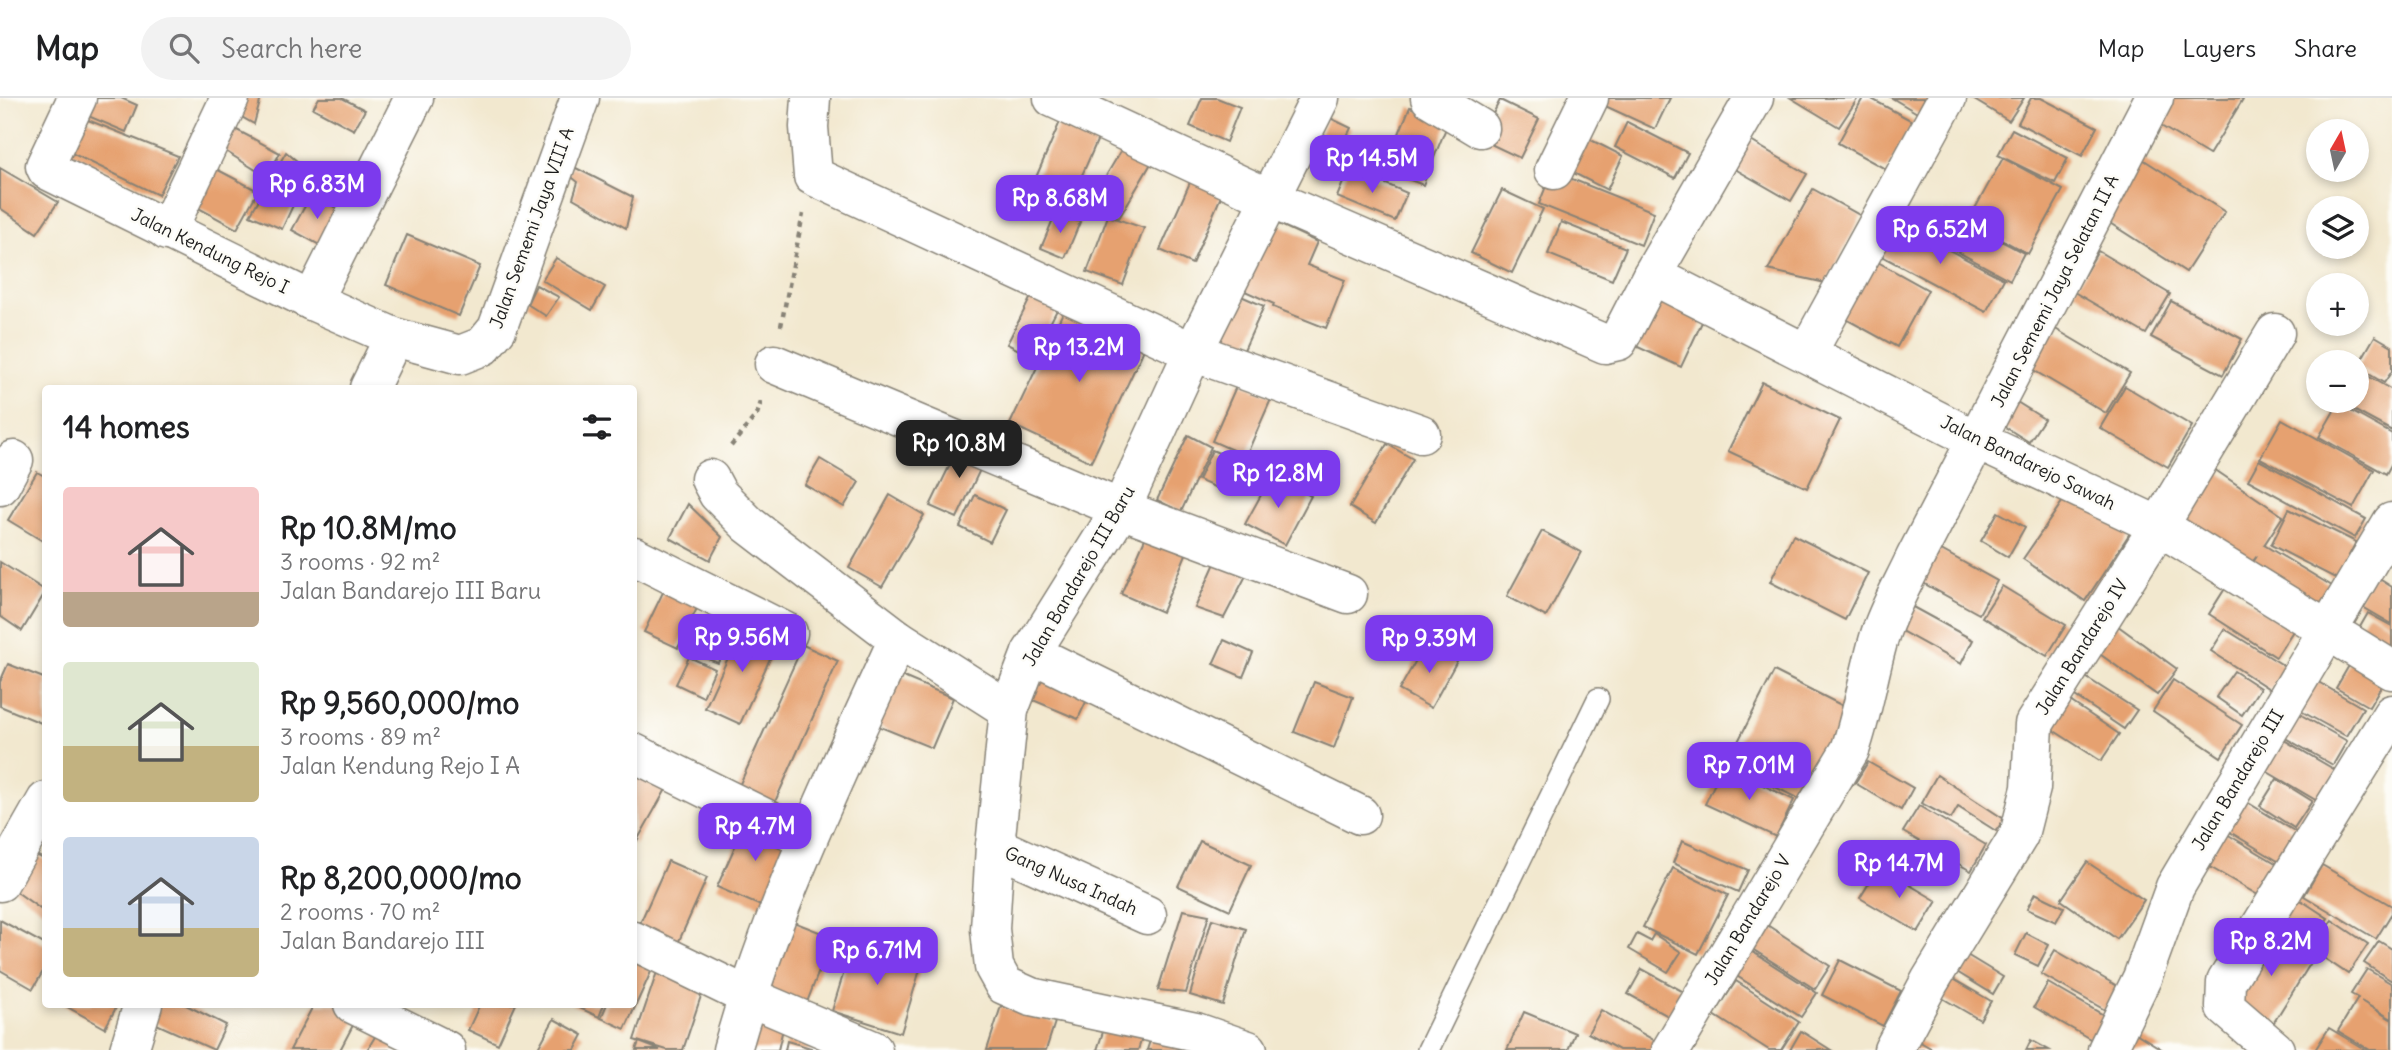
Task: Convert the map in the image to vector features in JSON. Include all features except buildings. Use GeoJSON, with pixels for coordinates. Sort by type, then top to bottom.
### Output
{"type":"FeatureCollection","features":[{"type":"Feature","properties":{"kind":"street","name":"Jalan Kendung Rejo I"},"geometry":{"type":"LineString","coordinates":[[76,98],[45,166],[47,170],[312,301],[394,337]]}},
{"type":"Feature","properties":{"kind":"street"},"geometry":{"type":"LineString","coordinates":[[167,231],[230,98]]}},
{"type":"Feature","properties":{"kind":"street"},"geometry":{"type":"LineString","coordinates":[[312,301],[414,98]]}},
{"type":"Feature","properties":{"kind":"street","name":"Jalan Sememi Jaya VIII A"},"geometry":{"type":"LineString","coordinates":[[394,337],[460,355],[483,346],[497,329],[580,98]]}},
{"type":"Feature","properties":{"kind":"street"},"geometry":{"type":"LineString","coordinates":[[811,98],[809,127],[813,176],[1193,352],[1421,433]]}},
{"type":"Feature","properties":{"kind":"street"},"geometry":{"type":"LineString","coordinates":[[1053,98],[1271,199],[1605,344],[1618,341],[1652,275],[1754,98]]}},
{"type":"Feature","properties":{"kind":"street","name":"Jalan Bandarejo III Baru"},"geometry":{"type":"LineString","coordinates":[[1248,1050],[1196,1032],[1031,997],[1004,985],[993,967],[990,929],[995,846],[1009,710],[1031,653],[1121,509],[1193,352],[1320,98]]}},
{"type":"Feature","properties":{"kind":"street"},"geometry":{"type":"LineString","coordinates":[[1430,98],[1480,128]]}},
{"type":"Feature","properties":{"kind":"street"},"geometry":{"type":"LineString","coordinates":[[1554,170],[1589,98]]}},
{"type":"Feature","properties":{"kind":"street"},"geometry":{"type":"LineString","coordinates":[[1807,353],[1947,98]]}},
{"type":"Feature","properties":{"kind":"street","name":"Jalan Sememi Jaya Selatan II A"},"geometry":{"type":"LineString","coordinates":[[1880,634],[1915,558],[2154,98]]}},
{"type":"Feature","properties":{"kind":"street","name":"Jalan Bandarejo Sawah"},"geometry":{"type":"LineString","coordinates":[[1652,275],[1978,441],[2159,526],[2392,670]]}},
{"type":"Feature","properties":{"kind":"street","name":"Jalan Bandarejo IV"},"geometry":{"type":"LineString","coordinates":[[1893,1050],[1930,981],[2019,835],[2031,788],[2034,724],[2159,526],[2275,333]]}},
{"type":"Feature","properties":{"kind":"street"},"geometry":{"type":"LineString","coordinates":[[370,385],[394,337]]}},
{"type":"Feature","properties":{"kind":"street"},"geometry":{"type":"LineString","coordinates":[[774,363],[1121,509],[1348,594]]}},
{"type":"Feature","properties":{"kind":"street"},"geometry":{"type":"LineString","coordinates":[[710,479],[718,494],[749,525],[898,639],[1009,710]]}},
{"type":"Feature","properties":{"kind":"street","name":"Jalan Bandarejo III"},"geometry":{"type":"LineString","coordinates":[[2106,1050],[2142,978],[2175,887],[2392,522]]}},
{"type":"Feature","properties":{"kind":"street"},"geometry":{"type":"LineString","coordinates":[[637,558],[788,634]]}},
{"type":"Feature","properties":{"kind":"street","name":"Jalan Bandarejo V"},"geometry":{"type":"LineString","coordinates":[[1671,1050],[1850,750],[1864,710],[1866,682],[1880,634]]}},
{"type":"Feature","properties":{"kind":"street"},"geometry":{"type":"LineString","coordinates":[[732,1050],[747,996],[807,839],[898,639]]}},
{"type":"Feature","properties":{"kind":"street"},"geometry":{"type":"LineString","coordinates":[[1031,653],[1360,815]]}},
{"type":"Feature","properties":{"kind":"street"},"geometry":{"type":"LineString","coordinates":[[2275,1050],[2225,1007],[2226,982],[2392,714]]}},
{"type":"Feature","properties":{"kind":"street"},"geometry":{"type":"LineString","coordinates":[[637,754],[807,839]]}},
{"type":"Feature","properties":{"kind":"street"},"geometry":{"type":"LineString","coordinates":[[0,882],[42,808]]}},
{"type":"Feature","properties":{"kind":"street","name":"Gang Nusa Indah"},"geometry":{"type":"LineString","coordinates":[[995,846],[1147,915]]}},
{"type":"Feature","properties":{"kind":"street"},"geometry":{"type":"LineString","coordinates":[[637,942],[747,996],[873,1050]]}},
{"type":"Feature","properties":{"kind":"street"},"geometry":{"type":"LineString","coordinates":[[129,1050],[142,1008]]}},
{"type":"Feature","properties":{"kind":"street"},"geometry":{"type":"LineString","coordinates":[[361,1008],[446,1050]]}},
{"type":"Feature","properties":{"kind":"lane"},"geometry":{"type":"LineString","coordinates":[[1428,1050],[1598,699]]}}]}
